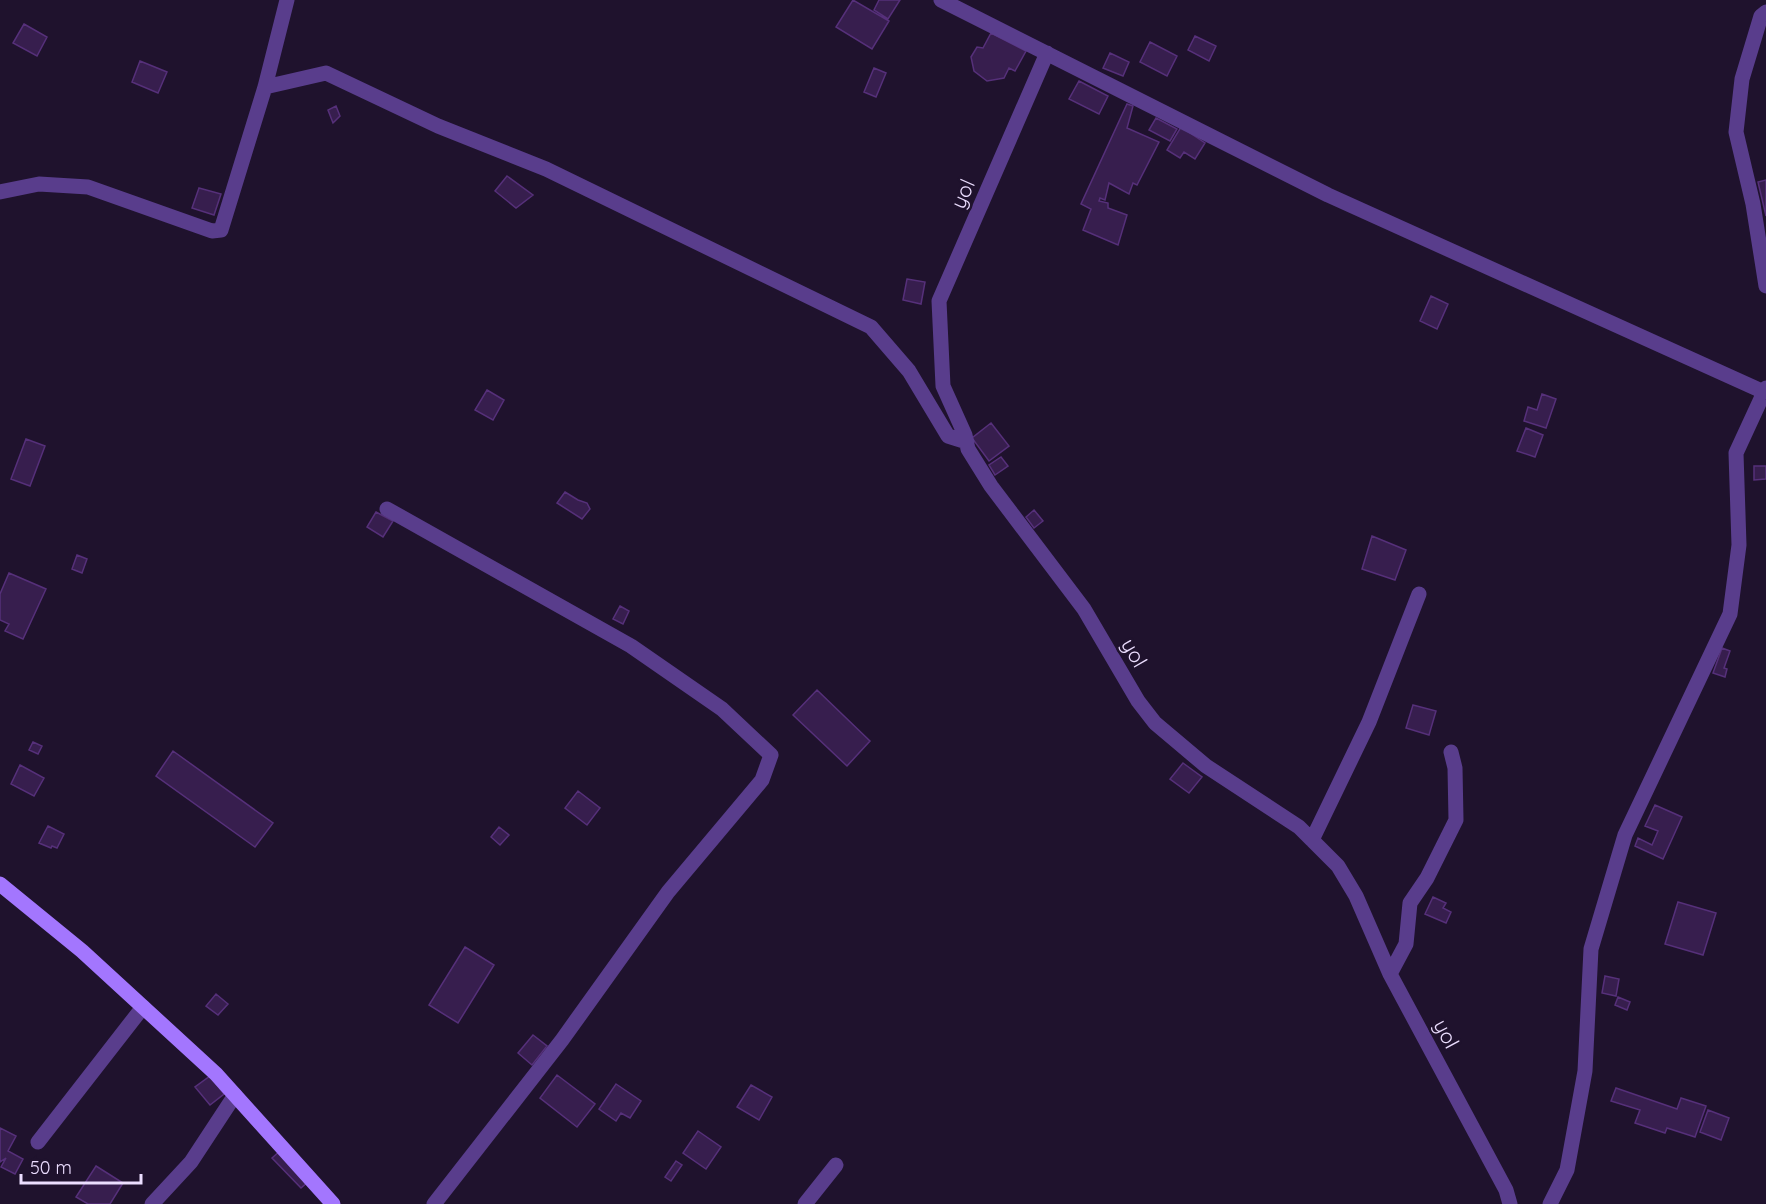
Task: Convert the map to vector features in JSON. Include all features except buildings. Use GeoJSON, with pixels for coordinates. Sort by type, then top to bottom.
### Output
{"type":"FeatureCollection","features":[{"type":"Feature","properties":{"kind":"main road"},"geometry":{"type":"LineString","coordinates":[[0,884],[82,951],[216,1074],[333,1204]]}},
{"type":"Feature","properties":{"kind":"street"},"geometry":{"type":"LineString","coordinates":[[0,192],[39,184],[88,187],[212,231],[221,230],[265,87],[287,0]]}},
{"type":"Feature","properties":{"kind":"street"},"geometry":{"type":"LineString","coordinates":[[941,0],[1328,195],[1765,390],[1736,453],[1739,545],[1730,614],[1625,835],[1591,950],[1585,1071],[1567,1170],[1550,1204]]}},
{"type":"Feature","properties":{"kind":"street"},"geometry":{"type":"LineString","coordinates":[[1766,12],[1761,16],[1742,79],[1736,132],[1753,204],[1766,286]]}},
{"type":"Feature","properties":{"kind":"street","name":"yol"},"geometry":{"type":"LineString","coordinates":[[1047,53],[939,301],[943,386],[968,448],[991,486],[1084,609],[1138,701],[1155,723],[1206,766],[1299,827],[1338,866],[1356,896],[1390,974],[1506,1190],[1510,1204]]}},
{"type":"Feature","properties":{"kind":"street"},"geometry":{"type":"LineString","coordinates":[[265,87],[326,73],[438,126],[546,169],[871,327],[909,371],[948,436],[967,442]]}},
{"type":"Feature","properties":{"kind":"street"},"geometry":{"type":"LineString","coordinates":[[387,510],[631,646],[722,709],[771,755],[762,780],[668,892],[562,1040],[434,1204]]}},
{"type":"Feature","properties":{"kind":"street"},"geometry":{"type":"LineString","coordinates":[[1312,840],[1369,722],[1419,594]]}},
{"type":"Feature","properties":{"kind":"street"},"geometry":{"type":"LineString","coordinates":[[1390,974],[1406,944],[1410,903],[1427,878],[1456,820],[1455,768],[1451,752]]}},
{"type":"Feature","properties":{"kind":"street"},"geometry":{"type":"LineString","coordinates":[[38,1142],[142,1007]]}},
{"type":"Feature","properties":{"kind":"street"},"geometry":{"type":"LineString","coordinates":[[152,1204],[191,1162],[235,1095]]}},
{"type":"Feature","properties":{"kind":"street"},"geometry":{"type":"LineString","coordinates":[[806,1204],[836,1165]]}}]}
